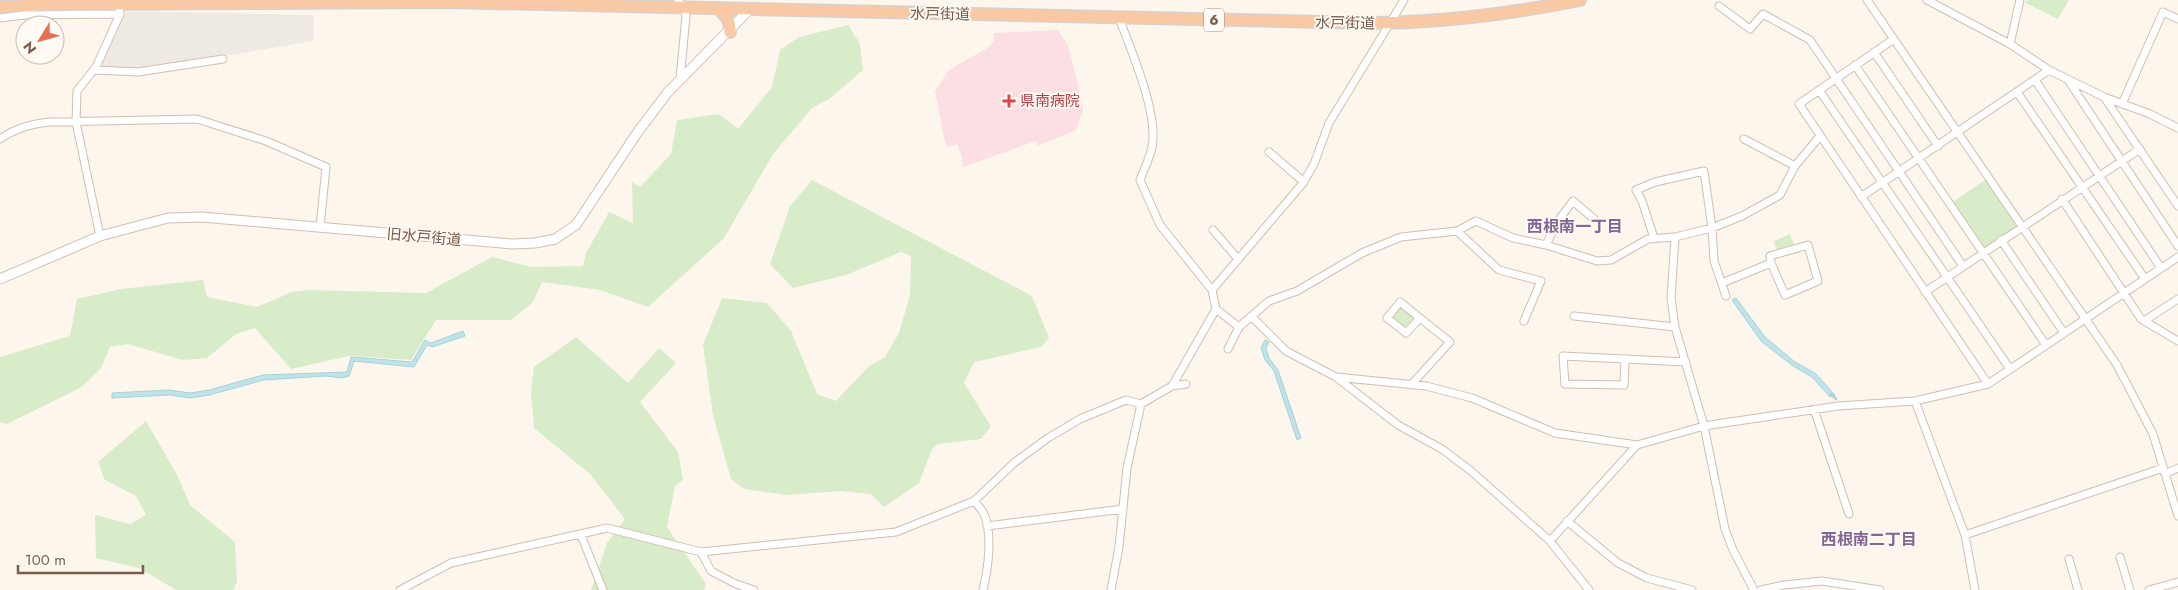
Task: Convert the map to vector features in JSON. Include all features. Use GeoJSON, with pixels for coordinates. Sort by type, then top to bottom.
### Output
{"type":"FeatureCollection","features":[{"type":"Feature","properties":{"kind":"highway"},"geometry":{"type":"LineString","coordinates":[[46,0],[58,4]]}},
{"type":"Feature","properties":{"kind":"highway","name":"水戸街道"},"geometry":{"type":"LineString","coordinates":[[58,4],[119,9],[137,2],[432,1],[681,4],[750,9],[789,5],[1119,18],[1389,23],[1483,17],[1580,0]]}},
{"type":"Feature","properties":{"kind":"highway","name":"6"},"geometry":{"type":"LineString","coordinates":[[0,6],[58,4]]}},
{"type":"Feature","properties":{"kind":"highway"},"geometry":{"type":"LineString","coordinates":[[716,8],[729,21],[730,32]]}},
{"type":"Feature","properties":{"kind":"street"},"geometry":{"type":"LineString","coordinates":[[1212,290],[1304,182],[1314,164],[1329,123],[1404,0]]}},
{"type":"Feature","properties":{"kind":"street"},"geometry":{"type":"LineString","coordinates":[[1867,0],[2084,320],[2117,365],[2153,434],[2178,516]]}},
{"type":"Feature","properties":{"kind":"street"},"geometry":{"type":"LineString","coordinates":[[1926,0],[2010,44],[2049,70],[2104,98],[2150,114],[2178,128]]}},
{"type":"Feature","properties":{"kind":"street"},"geometry":{"type":"LineString","coordinates":[[2010,44],[2020,0]]}},
{"type":"Feature","properties":{"kind":"street"},"geometry":{"type":"LineString","coordinates":[[680,79],[686,16],[681,4]]}},
{"type":"Feature","properties":{"kind":"street"},"geometry":{"type":"LineString","coordinates":[[1719,6],[1750,29],[1763,14],[1810,40],[1964,266]]}},
{"type":"Feature","properties":{"kind":"street"},"geometry":{"type":"LineString","coordinates":[[0,18],[119,9],[94,70],[77,92],[76,122],[100,236]]}},
{"type":"Feature","properties":{"kind":"street","name":"旧水戸街道"},"geometry":{"type":"LineString","coordinates":[[0,280],[100,236],[168,218],[202,217],[512,244],[535,243],[555,239],[576,225],[637,133],[668,92],[730,32],[750,9]]}},
{"type":"Feature","properties":{"kind":"street"},"geometry":{"type":"LineString","coordinates":[[2122,104],[2163,12],[2178,19]]}},
{"type":"Feature","properties":{"kind":"street"},"geometry":{"type":"LineString","coordinates":[[1119,18],[1143,82],[1151,122],[1152,146],[1140,180],[1160,225],[1212,290],[1216,309],[1239,327]]}},
{"type":"Feature","properties":{"kind":"street"},"geometry":{"type":"LineString","coordinates":[[1894,39],[1799,104],[1988,384]]}},
{"type":"Feature","properties":{"kind":"street"},"geometry":{"type":"LineString","coordinates":[[1874,52],[1938,146]]}},
{"type":"Feature","properties":{"kind":"street"},"geometry":{"type":"LineString","coordinates":[[94,70],[138,72],[223,59]]}},
{"type":"Feature","properties":{"kind":"street"},"geometry":{"type":"LineString","coordinates":[[1856,65],[2046,345]]}},
{"type":"Feature","properties":{"kind":"street"},"geometry":{"type":"LineString","coordinates":[[1861,197],[2049,70]]}},
{"type":"Feature","properties":{"kind":"street"},"geometry":{"type":"LineString","coordinates":[[2067,79],[2178,246]]}},
{"type":"Feature","properties":{"kind":"street"},"geometry":{"type":"LineString","coordinates":[[2035,80],[2161,268]]}},
{"type":"Feature","properties":{"kind":"street"},"geometry":{"type":"LineString","coordinates":[[1819,90],[2010,369]]}},
{"type":"Feature","properties":{"kind":"street"},"geometry":{"type":"LineString","coordinates":[[2017,92],[2145,279]]}},
{"type":"Feature","properties":{"kind":"street"},"geometry":{"type":"LineString","coordinates":[[2104,98],[2178,206]]}},
{"type":"Feature","properties":{"kind":"street"},"geometry":{"type":"LineString","coordinates":[[0,138],[29,124],[197,119],[266,141],[326,167],[320,227]]}},
{"type":"Feature","properties":{"kind":"street"},"geometry":{"type":"LineString","coordinates":[[1228,349],[1239,327],[1269,301],[1297,290],[1362,253],[1401,237],[1457,231],[1476,222],[1513,238],[1597,261],[1611,260],[1648,239],[1675,237],[1712,228],[1742,216],[1780,195],[1795,166],[1820,136]]}},
{"type":"Feature","properties":{"kind":"street"},"geometry":{"type":"LineString","coordinates":[[1744,139],[1795,166]]}},
{"type":"Feature","properties":{"kind":"street"},"geometry":{"type":"LineString","coordinates":[[1925,292],[2021,226],[2140,149]]}},
{"type":"Feature","properties":{"kind":"street"},"geometry":{"type":"LineString","coordinates":[[1269,152],[1304,182]]}},
{"type":"Feature","properties":{"kind":"street"},"geometry":{"type":"LineString","coordinates":[[1654,238],[1642,201],[1636,190],[1655,182],[1704,171],[1712,228],[1714,261],[1726,296]]}},
{"type":"Feature","properties":{"kind":"street"},"geometry":{"type":"LineString","coordinates":[[2062,199],[2141,319],[2178,341]]}},
{"type":"Feature","properties":{"kind":"street"},"geometry":{"type":"LineString","coordinates":[[1546,246],[1557,222],[1573,201],[1594,219]]}},
{"type":"Feature","properties":{"kind":"street"},"geometry":{"type":"LineString","coordinates":[[1213,230],[1238,259]]}},
{"type":"Feature","properties":{"kind":"street"},"geometry":{"type":"LineString","coordinates":[[1457,231],[1499,270],[1541,281],[1524,321]]}},
{"type":"Feature","properties":{"kind":"street"},"geometry":{"type":"LineString","coordinates":[[1675,237],[1671,298],[1675,327],[1704,426],[1725,529],[1733,550],[1754,590]]}},
{"type":"Feature","properties":{"kind":"street"},"geometry":{"type":"LineString","coordinates":[[2002,240],[2064,333]]}},
{"type":"Feature","properties":{"kind":"street"},"geometry":{"type":"LineString","coordinates":[[1808,245],[1818,281],[1785,295],[1771,263],[1770,256],[1808,245]]}},
{"type":"Feature","properties":{"kind":"street"},"geometry":{"type":"LineString","coordinates":[[1336,377],[1426,386],[1472,398],[1555,434],[1637,445],[1704,426],[1814,409],[1916,401],[1988,384],[2178,256]]}},
{"type":"Feature","properties":{"kind":"street"},"geometry":{"type":"LineString","coordinates":[[1722,283],[1771,263]]}},
{"type":"Feature","properties":{"kind":"street"},"geometry":{"type":"LineString","coordinates":[[2144,321],[2178,299]]}},
{"type":"Feature","properties":{"kind":"street"},"geometry":{"type":"LineString","coordinates":[[1411,385],[1450,342],[1420,318],[1400,302],[1387,318],[1406,333],[1420,318]]}},
{"type":"Feature","properties":{"kind":"street"},"geometry":{"type":"LineString","coordinates":[[1172,386],[1216,309]]}},
{"type":"Feature","properties":{"kind":"street"},"geometry":{"type":"LineString","coordinates":[[1252,316],[1286,352],[1336,377],[1398,425],[1442,449],[1471,471],[1550,541],[1589,590]]}},
{"type":"Feature","properties":{"kind":"street"},"geometry":{"type":"LineString","coordinates":[[1574,316],[1675,327]]}},
{"type":"Feature","properties":{"kind":"street"},"geometry":{"type":"LineString","coordinates":[[1625,359],[1624,385],[1565,384],[1563,356],[1625,359],[1686,362]]}},
{"type":"Feature","properties":{"kind":"street"},"geometry":{"type":"LineString","coordinates":[[400,590],[451,563],[607,528],[701,552],[896,532],[974,501],[1015,462],[1048,438],[1080,419],[1126,400],[1141,404],[1172,386],[1186,384]]}},
{"type":"Feature","properties":{"kind":"street"},"geometry":{"type":"LineString","coordinates":[[1916,401],[1966,535],[1975,590]]}},
{"type":"Feature","properties":{"kind":"street"},"geometry":{"type":"LineString","coordinates":[[1112,590],[1120,547],[1127,468],[1141,404]]}},
{"type":"Feature","properties":{"kind":"street"},"geometry":{"type":"LineString","coordinates":[[1814,409],[1850,514]]}},
{"type":"Feature","properties":{"kind":"street"},"geometry":{"type":"LineString","coordinates":[[1550,541],[1637,445]]}},
{"type":"Feature","properties":{"kind":"street"},"geometry":{"type":"LineString","coordinates":[[1966,535],[2178,468]]}},
{"type":"Feature","properties":{"kind":"street"},"geometry":{"type":"LineString","coordinates":[[974,501],[983,514],[987,526],[989,566],[983,590]]}},
{"type":"Feature","properties":{"kind":"street"},"geometry":{"type":"LineString","coordinates":[[987,526],[1123,509]]}},
{"type":"Feature","properties":{"kind":"street"},"geometry":{"type":"LineString","coordinates":[[1567,521],[1618,563],[1647,578],[1692,590]]}},
{"type":"Feature","properties":{"kind":"street"},"geometry":{"type":"LineString","coordinates":[[581,535],[603,590]]}},
{"type":"Feature","properties":{"kind":"street"},"geometry":{"type":"LineString","coordinates":[[701,552],[711,571],[736,584],[754,590]]}},
{"type":"Feature","properties":{"kind":"street"},"geometry":{"type":"LineString","coordinates":[[2120,557],[2130,590]]}},
{"type":"Feature","properties":{"kind":"street"},"geometry":{"type":"LineString","coordinates":[[2069,559],[2078,590]]}},
{"type":"Feature","properties":{"kind":"street"},"geometry":{"type":"LineString","coordinates":[[1761,590],[1784,585],[1822,581],[1880,590]]}},
{"type":"Feature","properties":{"kind":"street"},"geometry":{"type":"LineString","coordinates":[[2149,590],[2178,582]]}},
{"type":"Feature","properties":{"kind":"shaded area"},"geometry":{"type":"Polygon","coordinates":[[[127,11],[314,15],[313,41],[136,71],[97,67],[127,11]]]}},
{"type":"Feature","properties":{"kind":"shaded area","name":"県南病院"},"geometry":{"type":"Polygon","coordinates":[[[1058,30],[1068,46],[1080,92],[1083,110],[1076,130],[1038,146],[1036,141],[963,167],[957,144],[948,147],[945,142],[935,91],[949,70],[989,47],[994,41],[994,33],[1058,30]]]}},
{"type":"Feature","properties":{"kind":"green space"},"geometry":{"type":"Polygon","coordinates":[[[2029,0],[2069,0],[2058,19],[2024,2],[2029,0]]]}},
{"type":"Feature","properties":{"kind":"green space"},"geometry":{"type":"Polygon","coordinates":[[[848,25],[860,44],[863,70],[829,99],[812,108],[773,154],[724,238],[648,307],[600,290],[542,282],[533,302],[511,320],[436,320],[411,360],[349,356],[291,369],[255,328],[236,334],[207,358],[183,360],[128,344],[110,347],[101,368],[82,387],[7,424],[0,422],[0,357],[70,336],[77,299],[121,289],[203,280],[207,297],[257,307],[292,292],[308,290],[426,293],[492,257],[531,267],[583,266],[586,253],[609,212],[633,223],[632,182],[640,187],[671,154],[677,120],[719,114],[738,129],[772,87],[780,50],[799,37],[848,25]]]}},
{"type":"Feature","properties":{"kind":"green space"},"geometry":{"type":"Polygon","coordinates":[[[1988,178],[2020,225],[1984,250],[1951,203],[1988,178]]]}},
{"type":"Feature","properties":{"kind":"green space"},"geometry":{"type":"Polygon","coordinates":[[[812,180],[1032,296],[1049,338],[1041,347],[974,362],[964,383],[991,426],[981,439],[938,444],[932,449],[919,483],[884,507],[871,494],[839,491],[786,495],[744,489],[731,479],[713,415],[703,345],[722,298],[767,303],[791,331],[817,394],[836,401],[869,366],[885,357],[899,333],[910,295],[911,256],[901,252],[846,275],[793,288],[770,264],[790,206],[812,180]]]}},
{"type":"Feature","properties":{"kind":"green space"},"geometry":{"type":"Polygon","coordinates":[[[1790,234],[1795,247],[1777,253],[1774,241],[1790,234]]]}},
{"type":"Feature","properties":{"kind":"green space"},"geometry":{"type":"Polygon","coordinates":[[[1400,305],[1418,318],[1405,331],[1389,317],[1400,305]]]}},
{"type":"Feature","properties":{"kind":"green space"},"geometry":{"type":"Polygon","coordinates":[[[576,337],[628,383],[659,348],[676,363],[640,402],[678,452],[683,480],[675,486],[667,527],[706,584],[704,590],[591,590],[607,543],[625,519],[591,475],[534,428],[531,392],[534,367],[576,337]]]}},
{"type":"Feature","properties":{"kind":"green space"},"geometry":{"type":"Polygon","coordinates":[[[146,421],[178,477],[190,505],[235,542],[237,582],[233,590],[176,590],[139,568],[96,558],[95,515],[130,524],[146,515],[136,496],[105,480],[98,462],[146,421]]]}},
{"type":"Feature","properties":{"kind":"water"},"geometry":{"type":"Polygon","coordinates":[[[1736,298],[1765,337],[1795,362],[1815,373],[1835,395],[1830,397],[1812,377],[1793,366],[1761,341],[1732,300],[1736,298]]]}},
{"type":"Feature","properties":{"kind":"water"},"geometry":{"type":"Polygon","coordinates":[[[463,331],[465,336],[432,347],[427,345],[414,367],[354,361],[349,376],[342,378],[326,376],[264,380],[209,395],[190,398],[170,395],[112,398],[112,393],[169,390],[190,393],[209,390],[263,375],[347,372],[351,357],[412,362],[425,340],[431,343],[463,331]]]}},
{"type":"Feature","properties":{"kind":"water"},"geometry":{"type":"Polygon","coordinates":[[[1265,340],[1269,342],[1266,348],[1269,358],[1278,370],[1301,438],[1297,440],[1274,371],[1265,360],[1261,348],[1265,340]]]}},
{"type":"Feature","properties":{"kind":"waterway"},"geometry":{"type":"LineString","coordinates":[[1831,394],[1836,399]]}},
{"type":"Feature","properties":{"kind":"place","name":"県南病院"},"geometry":{"type":"Point","coordinates":[1009,101]}},
{"type":"Feature","properties":{"kind":"district","name":"西根南一丁目"},"geometry":{"type":"Point","coordinates":[1575,226]}},
{"type":"Feature","properties":{"kind":"district","name":"西根南二丁目"},"geometry":{"type":"Point","coordinates":[1869,539]}}]}
